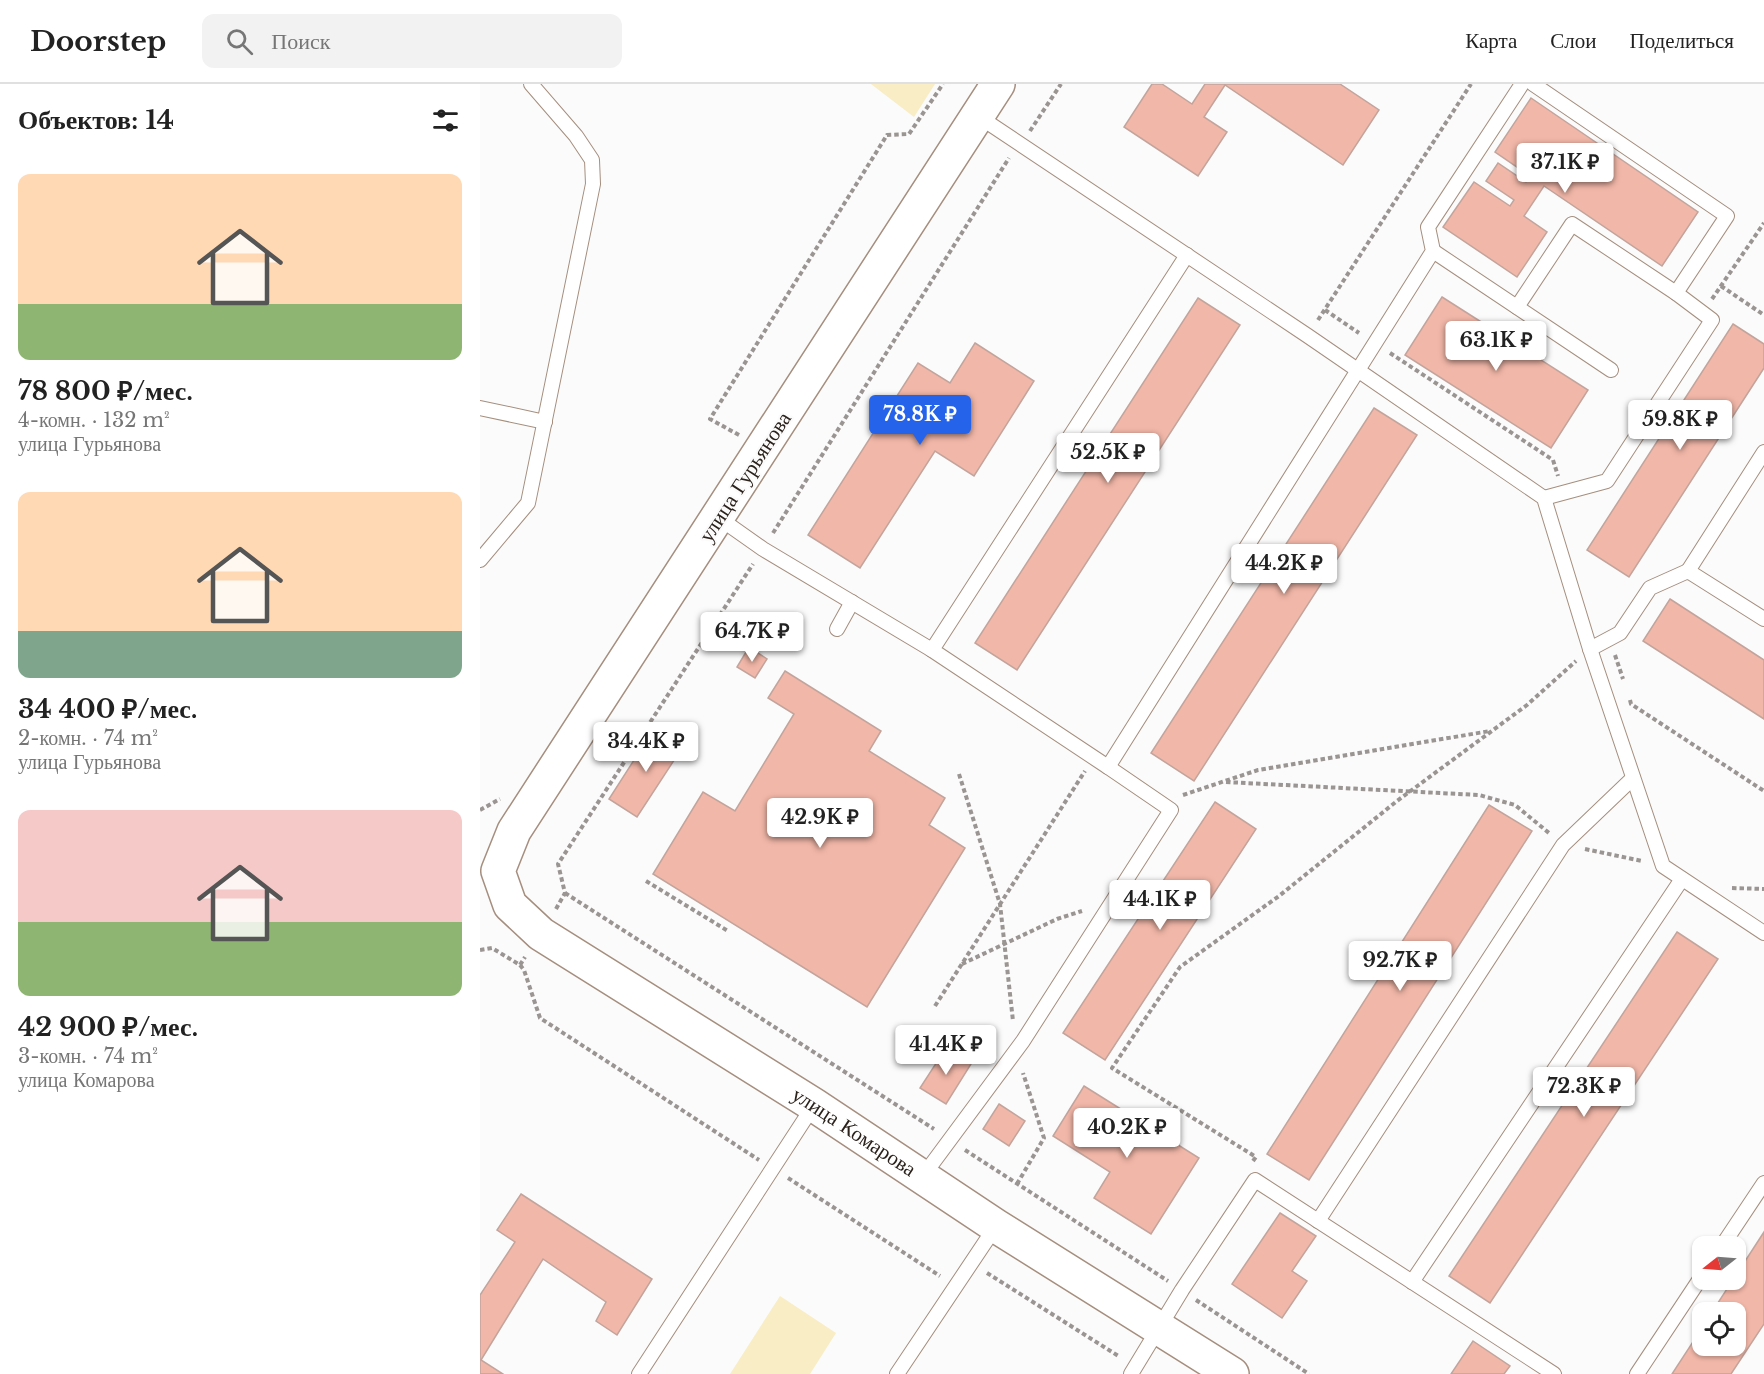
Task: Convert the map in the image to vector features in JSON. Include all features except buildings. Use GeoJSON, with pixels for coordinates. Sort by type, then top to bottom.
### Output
{"type":"FeatureCollection","features":[{"type":"Feature","properties":{"kind":"street","name":"улица Гурьянова"},"geometry":{"type":"LineString","coordinates":[[498,871],[514,831],[998,84]]}},
{"type":"Feature","properties":{"kind":"street","name":"улица Комарова"},"geometry":{"type":"LineString","coordinates":[[498,871],[510,905],[541,934],[814,1105],[996,1226],[1232,1374]]}},
{"type":"Feature","properties":{"kind":"lane"},"geometry":{"type":"LineString","coordinates":[[480,560],[528,503],[593,184],[592,160],[576,136],[531,84]]}},
{"type":"Feature","properties":{"kind":"lane"},"geometry":{"type":"LineString","coordinates":[[1522,84],[1428,227],[1433,251],[1611,370]]}},
{"type":"Feature","properties":{"kind":"lane"},"geometry":{"type":"LineString","coordinates":[[1533,84],[1727,216],[1676,293]]}},
{"type":"Feature","properties":{"kind":"lane"},"geometry":{"type":"LineString","coordinates":[[978,116],[1308,336],[1544,498],[1590,649],[1663,866],[1764,933]]}},
{"type":"Feature","properties":{"kind":"lane"},"geometry":{"type":"LineString","coordinates":[[1517,307],[1572,224],[1676,293],[1712,321],[1607,481],[1544,498]]}},
{"type":"Feature","properties":{"kind":"lane"},"geometry":{"type":"LineString","coordinates":[[1108,767],[1433,251]]}},
{"type":"Feature","properties":{"kind":"lane"},"geometry":{"type":"LineString","coordinates":[[932,650],[1187,255]]}},
{"type":"Feature","properties":{"kind":"lane"},"geometry":{"type":"LineString","coordinates":[[480,408],[545,422]]}},
{"type":"Feature","properties":{"kind":"lane"},"geometry":{"type":"LineString","coordinates":[[1590,649],[1620,633],[1650,588],[1688,571],[1764,452]]}},
{"type":"Feature","properties":{"kind":"lane"},"geometry":{"type":"LineString","coordinates":[[718,518],[763,549],[932,650],[1171,810],[1016,1052],[923,1176]]}},
{"type":"Feature","properties":{"kind":"lane"},"geometry":{"type":"LineString","coordinates":[[1688,571],[1764,619]]}},
{"type":"Feature","properties":{"kind":"lane"},"geometry":{"type":"LineString","coordinates":[[837,629],[852,602]]}},
{"type":"Feature","properties":{"kind":"lane"},"geometry":{"type":"LineString","coordinates":[[1318,1221],[1563,845],[1633,778]]}},
{"type":"Feature","properties":{"kind":"lane"},"geometry":{"type":"LineString","coordinates":[[1412,1282],[1682,879]]}},
{"type":"Feature","properties":{"kind":"lane"},"geometry":{"type":"LineString","coordinates":[[639,1374],[814,1105]]}},
{"type":"Feature","properties":{"kind":"lane"},"geometry":{"type":"LineString","coordinates":[[1133,1371],[1256,1180],[1554,1374]]}},
{"type":"Feature","properties":{"kind":"lane"},"geometry":{"type":"LineString","coordinates":[[1729,1236],[1764,1183]]}},
{"type":"Feature","properties":{"kind":"lane"},"geometry":{"type":"LineString","coordinates":[[897,1374],[996,1226]]}},
{"type":"Feature","properties":{"kind":"lane"},"geometry":{"type":"LineString","coordinates":[[1637,1374],[1693,1290]]}},
{"type":"Feature","properties":{"kind":"path"},"geometry":{"type":"LineString","coordinates":[[742,437],[710,419],[887,135],[909,134],[943,84]]}},
{"type":"Feature","properties":{"kind":"path"},"geometry":{"type":"LineString","coordinates":[[553,913],[565,893],[558,864],[763,549],[1018,144],[1033,128],[1061,84]]}},
{"type":"Feature","properties":{"kind":"path"},"geometry":{"type":"LineString","coordinates":[[1308,336],[1471,84]]}},
{"type":"Feature","properties":{"kind":"path"},"geometry":{"type":"LineString","coordinates":[[1702,313],[1764,223]]}},
{"type":"Feature","properties":{"kind":"path"},"geometry":{"type":"LineString","coordinates":[[1721,286],[1764,315]]}},
{"type":"Feature","properties":{"kind":"path"},"geometry":{"type":"LineString","coordinates":[[1249,1167],[1256,1157],[1112,1068],[1180,967],[1279,896],[1408,793],[1527,705],[1590,649]]}},
{"type":"Feature","properties":{"kind":"path"},"geometry":{"type":"LineString","coordinates":[[1160,803],[1258,770],[1492,730]]}},
{"type":"Feature","properties":{"kind":"path"},"geometry":{"type":"LineString","coordinates":[[935,1006],[1094,758]]}},
{"type":"Feature","properties":{"kind":"path"},"geometry":{"type":"LineString","coordinates":[[959,774],[1000,904],[1016,1052],[1044,1138],[1017,1184]]}},
{"type":"Feature","properties":{"kind":"path"},"geometry":{"type":"LineString","coordinates":[[1222,782],[1479,795],[1515,805],[1563,845],[1663,866]]}},
{"type":"Feature","properties":{"kind":"path"},"geometry":{"type":"LineString","coordinates":[[480,810],[510,794]]}},
{"type":"Feature","properties":{"kind":"path"},"geometry":{"type":"LineString","coordinates":[[646,881],[728,931]]}},
{"type":"Feature","properties":{"kind":"path"},"geometry":{"type":"LineString","coordinates":[[962,964],[1057,919],[1089,909]]}},
{"type":"Feature","properties":{"kind":"path"},"geometry":{"type":"LineString","coordinates":[[480,950],[492,948],[520,965],[540,1018],[956,1286]]}},
{"type":"Feature","properties":{"kind":"path"},"geometry":{"type":"LineString","coordinates":[[520,965],[529,951]]}},
{"type":"Feature","properties":{"kind":"path"},"geometry":{"type":"LineString","coordinates":[[971,1263],[1133,1371]]}},
{"type":"Feature","properties":{"kind":"shaded area"},"geometry":{"type":"Polygon","coordinates":[[[871,84],[935,84],[914,117],[871,84]]]}},
{"type":"Feature","properties":{"kind":"shaded area"},"geometry":{"type":"Polygon","coordinates":[[[780,1296],[836,1333],[810,1374],[730,1374],[780,1296]]]}}]}
